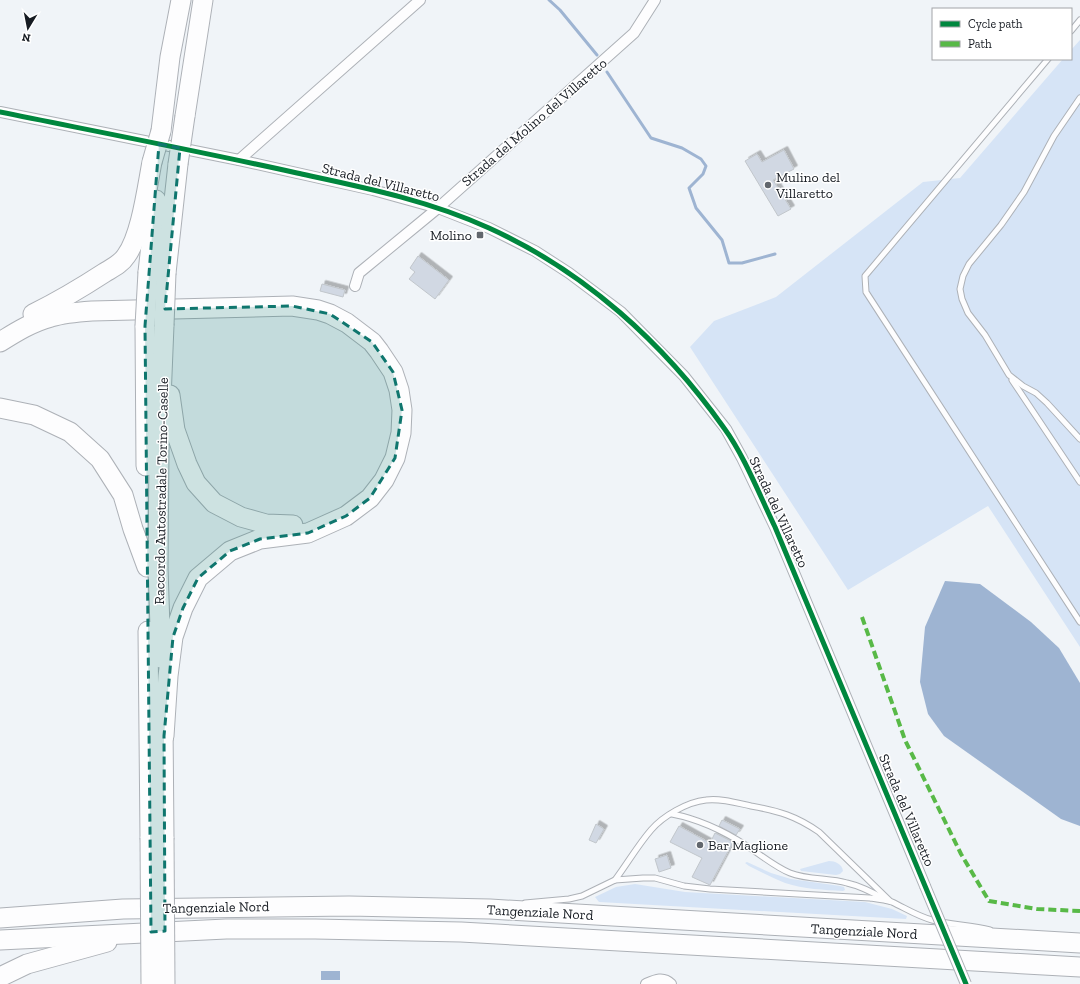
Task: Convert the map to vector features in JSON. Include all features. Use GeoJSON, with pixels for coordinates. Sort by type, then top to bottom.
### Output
{"type":"FeatureCollection","features":[{"type":"Feature","properties":{"kind":"highway","name":"Raccordo Autostradale Torino-Caselle"},"geometry":{"type":"LineString","coordinates":[[151,984],[157,838],[164,736],[158,568],[159,449],[164,332],[157,273],[155,162],[170,57],[181,0]]}},
{"type":"Feature","properties":{"kind":"highway","name":"Raccordo Autostradale Torino-Caselle"},"geometry":{"type":"LineString","coordinates":[[165,984],[157,838],[147,567],[145,326],[178,164],[203,0]]}},
{"type":"Feature","properties":{"kind":"highway"},"geometry":{"type":"LineString","coordinates":[[0,333],[86,285],[118,264],[126,256],[132,246],[141,219],[155,162]]}},
{"type":"Feature","properties":{"kind":"highway"},"geometry":{"type":"LineString","coordinates":[[0,342],[36,322],[51,317],[92,311],[278,306],[306,308],[330,314],[347,322],[372,342],[393,372],[399,390],[402,410],[401,433],[395,458],[384,480],[370,498],[346,516],[308,533],[260,539],[230,552],[198,578],[183,608],[173,637],[168,676],[164,736]]}},
{"type":"Feature","properties":{"kind":"highway"},"geometry":{"type":"LineString","coordinates":[[164,332],[168,386],[175,430],[187,464],[196,483],[214,503],[241,517],[266,524],[299,525],[315,522],[356,508]]}},
{"type":"Feature","properties":{"kind":"highway"},"geometry":{"type":"LineString","coordinates":[[0,408],[34,415],[70,432],[100,459],[123,495],[133,530],[147,567]]}},
{"type":"Feature","properties":{"kind":"highway","name":"Tangenziale Nord"},"geometry":{"type":"LineString","coordinates":[[0,918],[123,909],[349,906],[490,910],[1080,943]]}},
{"type":"Feature","properties":{"kind":"highway","name":"Tangenziale Nord"},"geometry":{"type":"LineString","coordinates":[[0,940],[226,929],[460,932],[1080,967]]}},
{"type":"Feature","properties":{"kind":"highway"},"geometry":{"type":"LineString","coordinates":[[0,977],[27,964],[141,932]]}},
{"type":"Feature","properties":{"kind":"street"},"geometry":{"type":"LineString","coordinates":[[239,160],[420,0]]}},
{"type":"Feature","properties":{"kind":"street","name":"Strada del Molino del Villaretto"},"geometry":{"type":"LineString","coordinates":[[355,286],[359,273],[438,208],[634,33],[655,0]]}},
{"type":"Feature","properties":{"kind":"street","name":"Strada del Villaretto"},"geometry":{"type":"LineString","coordinates":[[0,112],[239,160],[373,190],[438,208],[489,228],[535,252],[569,272],[621,312],[684,376],[726,430],[742,458],[775,527],[966,984]]}},
{"type":"Feature","properties":{"kind":"street"},"geometry":{"type":"LineString","coordinates":[[646,984],[658,979],[667,980],[671,984]]}},
{"type":"Feature","properties":{"kind":"lane"},"geometry":{"type":"LineString","coordinates":[[1072,30],[1080,20]]}},
{"type":"Feature","properties":{"kind":"lane"},"geometry":{"type":"LineString","coordinates":[[1047,60],[865,276],[866,292],[1080,622]]}},
{"type":"Feature","properties":{"kind":"lane"},"geometry":{"type":"LineString","coordinates":[[1080,98],[1054,136],[1024,192],[1001,225],[969,264],[962,276],[960,289],[962,299],[968,313],[985,335],[1009,375],[1080,482]]}},
{"type":"Feature","properties":{"kind":"lane"},"geometry":{"type":"LineString","coordinates":[[1009,375],[1023,386],[1036,393],[1047,403],[1080,440]]}},
{"type":"Feature","properties":{"kind":"lane"},"geometry":{"type":"LineString","coordinates":[[615,880],[651,830],[684,805],[707,799],[718,799],[778,811],[793,816],[806,823],[819,832],[891,902]]}},
{"type":"Feature","properties":{"kind":"lane"},"geometry":{"type":"LineString","coordinates":[[672,814],[698,821],[712,827],[792,874],[848,883],[863,888],[910,912],[930,920],[947,924],[979,927],[994,931]]}},
{"type":"Feature","properties":{"kind":"lane"},"geometry":{"type":"LineString","coordinates":[[520,904],[535,901],[569,899],[582,896],[615,880],[643,878],[655,878],[684,886],[848,896],[891,902]]}},
{"type":"Feature","properties":{"kind":"lane"},"geometry":{"type":"LineString","coordinates":[[490,910],[513,905]]}},
{"type":"Feature","properties":{"kind":"lane"},"geometry":{"type":"LineString","coordinates":[[1002,933],[1032,940]]}},
{"type":"Feature","properties":{"kind":"highlighted area"},"geometry":{"type":"Polygon","coordinates":[[[159,144],[180,148],[165,309],[292,306],[330,314],[372,342],[393,372],[402,410],[395,458],[370,498],[346,516],[308,533],[260,539],[230,551],[198,578],[183,608],[173,637],[164,736],[165,931],[151,932],[145,326],[159,144]]]}},
{"type":"Feature","properties":{"kind":"shaded area"},"geometry":{"type":"Polygon","coordinates":[[[1080,40],[1080,647],[988,506],[848,590],[690,347],[714,321],[776,297],[923,182],[960,178],[1062,60],[1072,60],[1072,49],[1080,40]]]}},
{"type":"Feature","properties":{"kind":"shaded area"},"geometry":{"type":"Polygon","coordinates":[[[829,861],[838,863],[843,871],[836,875],[801,871],[800,869],[829,861]]]}},
{"type":"Feature","properties":{"kind":"shaded area"},"geometry":{"type":"Polygon","coordinates":[[[747,862],[771,873],[791,879],[840,886],[844,887],[845,890],[814,889],[785,883],[749,866],[745,863],[747,862]]]}},
{"type":"Feature","properties":{"kind":"shaded area"},"geometry":{"type":"Polygon","coordinates":[[[635,884],[685,892],[865,902],[892,909],[907,916],[906,919],[599,902],[595,897],[616,887],[635,884]]]}},
{"type":"Feature","properties":{"kind":"water"},"geometry":{"type":"Polygon","coordinates":[[[945,581],[980,584],[1031,622],[1059,648],[1080,683],[1080,826],[1061,819],[944,736],[928,714],[920,682],[925,627],[945,581]]]}},
{"type":"Feature","properties":{"kind":"water"},"geometry":{"type":"Polygon","coordinates":[[[321,971],[340,971],[340,980],[321,980],[321,971]]]}},
{"type":"Feature","properties":{"kind":"building","name":"Mulino del Villaretto"},"geometry":{"type":"Polygon","coordinates":[[[784,150],[794,169],[773,180],[791,209],[778,216],[745,161],[757,154],[762,162],[784,150]]]}},
{"type":"Feature","properties":{"kind":"building"},"geometry":{"type":"Polygon","coordinates":[[[418,256],[449,280],[435,299],[409,279],[415,272],[410,268],[418,256]]]}},
{"type":"Feature","properties":{"kind":"building"},"geometry":{"type":"Polygon","coordinates":[[[322,284],[345,290],[343,297],[320,291],[322,284]]]}},
{"type":"Feature","properties":{"kind":"building"},"geometry":{"type":"Polygon","coordinates":[[[722,820],[740,829],[736,835],[719,826],[722,820]]]}},
{"type":"Feature","properties":{"kind":"building"},"geometry":{"type":"Polygon","coordinates":[[[596,824],[604,829],[596,843],[589,840],[596,824]]]}},
{"type":"Feature","properties":{"kind":"building"},"geometry":{"type":"Polygon","coordinates":[[[679,826],[710,843],[715,833],[733,842],[710,885],[692,877],[702,858],[670,842],[679,826]]]}},
{"type":"Feature","properties":{"kind":"building"},"geometry":{"type":"Polygon","coordinates":[[[667,855],[671,868],[659,872],[655,859],[667,855]]]}},
{"type":"Feature","properties":{"kind":"waterway"},"geometry":{"type":"LineString","coordinates":[[549,0],[560,10],[597,55]]}},
{"type":"Feature","properties":{"kind":"waterway"},"geometry":{"type":"LineString","coordinates":[[607,72],[651,138],[682,148],[701,159],[706,166],[703,174],[689,188],[696,208],[722,240],[729,263],[742,263],[775,254]]}},
{"type":"Feature","properties":{"kind":"marked path"},"geometry":{"type":"LineString","coordinates":[[862,617],[905,740],[961,854],[989,901],[1037,909],[1080,911]]}},
{"type":"Feature","properties":{"kind":"cycle path"},"geometry":{"type":"LineString","coordinates":[[0,112],[186,149],[346,184],[419,202],[466,218],[524,245],[557,265],[620,312],[675,367],[701,397],[724,428],[745,463],[775,527],[966,984]]}},
{"type":"Feature","properties":{"kind":"place","name":"Mulino del Villaretto"},"geometry":{"type":"Point","coordinates":[768,185]}},
{"type":"Feature","properties":{"kind":"place","name":"Molino"},"geometry":{"type":"Point","coordinates":[480,235]}},
{"type":"Feature","properties":{"kind":"place","name":"Bar Maglione"},"geometry":{"type":"Point","coordinates":[700,845]}}]}
